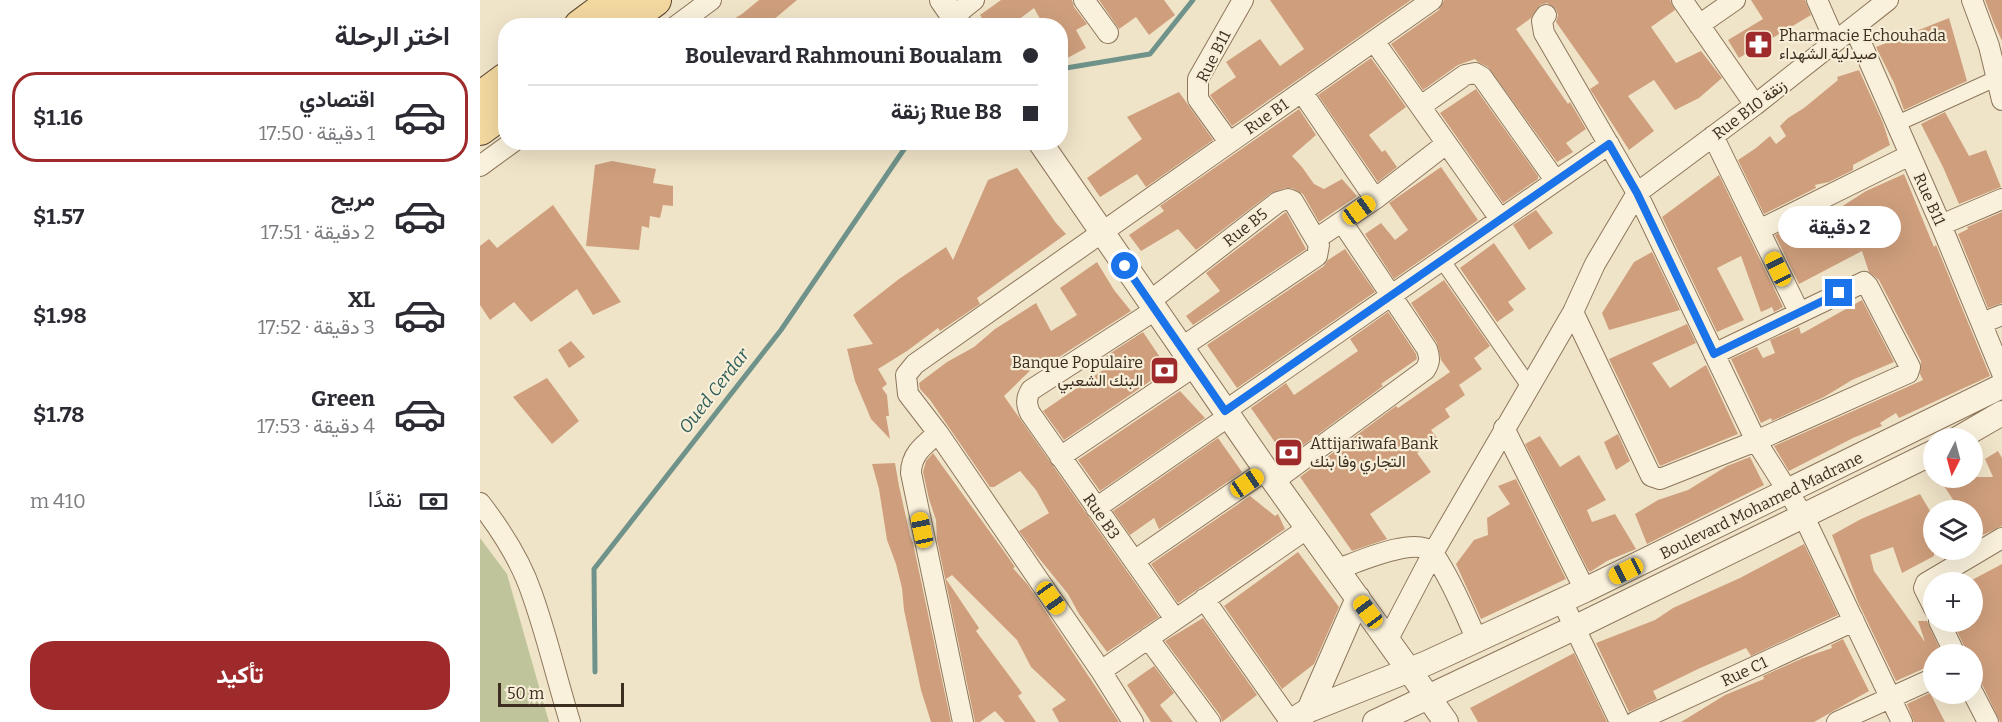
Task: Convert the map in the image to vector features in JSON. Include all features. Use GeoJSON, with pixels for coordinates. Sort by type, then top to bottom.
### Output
{"type":"FeatureCollection","features":[{"type":"Feature","properties":{"kind":"main road"},"geometry":{"type":"LineString","coordinates":[[591,18],[615,0]]}},
{"type":"Feature","properties":{"kind":"main road"},"geometry":{"type":"LineString","coordinates":[[631,18],[655,0]]}},
{"type":"Feature","properties":{"kind":"main road"},"geometry":{"type":"LineString","coordinates":[[480,98],[498,85]]}},
{"type":"Feature","properties":{"kind":"main road"},"geometry":{"type":"LineString","coordinates":[[480,129],[498,116]]}},
{"type":"Feature","properties":{"kind":"street"},"geometry":{"type":"LineString","coordinates":[[687,18],[711,0]]}},
{"type":"Feature","properties":{"kind":"street"},"geometry":{"type":"LineString","coordinates":[[952,14],[974,0]]}},
{"type":"Feature","properties":{"kind":"street"},"geometry":{"type":"LineString","coordinates":[[1084,0],[1108,33]]}},
{"type":"Feature","properties":{"kind":"street","name":"Rue B11"},"geometry":{"type":"LineString","coordinates":[[1229,142],[1198,99],[1197,89],[1198,79],[1223,19],[1243,0]]}},
{"type":"Feature","properties":{"kind":"street","name":"Rue B1"},"geometry":{"type":"LineString","coordinates":[[938,433],[908,394],[906,381],[908,370],[1100,232],[1432,0]]}},
{"type":"Feature","properties":{"kind":"street"},"geometry":{"type":"LineString","coordinates":[[1682,0],[1755,105]]}},
{"type":"Feature","properties":{"kind":"street"},"geometry":{"type":"LineString","coordinates":[[1700,25],[1736,0]]}},
{"type":"Feature","properties":{"kind":"street"},"geometry":{"type":"LineString","coordinates":[[1817,0],[1835,41]]}},
{"type":"Feature","properties":{"kind":"street","name":"Rue B10 زنقة"},"geometry":{"type":"LineString","coordinates":[[1637,193],[1755,105],[1888,0]]}},
{"type":"Feature","properties":{"kind":"street"},"geometry":{"type":"LineString","coordinates":[[1972,0],[1996,43],[1995,78],[2002,100]]}},
{"type":"Feature","properties":{"kind":"street"},"geometry":{"type":"LineString","coordinates":[[1546,15],[1542,21],[1544,33],[1637,193],[1756,441],[1804,516],[1902,722]]}},
{"type":"Feature","properties":{"kind":"street","name":"Rue B11"},"geometry":{"type":"LineString","coordinates":[[1854,27],[1941,225],[2002,373]]}},
{"type":"Feature","properties":{"kind":"street"},"geometry":{"type":"LineString","coordinates":[[1374,41],[1500,219]]}},
{"type":"Feature","properties":{"kind":"street"},"geometry":{"type":"LineString","coordinates":[[1420,106],[1465,75],[1470,72],[1475,73],[1482,77],[1555,180]]}},
{"type":"Feature","properties":{"kind":"street"},"geometry":{"type":"LineString","coordinates":[[1896,124],[1995,78]]}},
{"type":"Feature","properties":{"kind":"street"},"geometry":{"type":"LineString","coordinates":[[1302,92],[1375,198]]}},
{"type":"Feature","properties":{"kind":"street"},"geometry":{"type":"LineString","coordinates":[[1713,136],[1799,312]]}},
{"type":"Feature","properties":{"kind":"street"},"geometry":{"type":"LineString","coordinates":[[1060,457],[1189,356],[1317,247],[1342,222],[1446,144]]}},
{"type":"Feature","properties":{"kind":"street"},"geometry":{"type":"LineString","coordinates":[[1096,508],[1442,260],[1609,144]]}},
{"type":"Feature","properties":{"kind":"street"},"geometry":{"type":"LineString","coordinates":[[480,166],[502,150]]}},
{"type":"Feature","properties":{"kind":"street"},"geometry":{"type":"LineString","coordinates":[[1045,150],[1270,475],[1446,722]]}},
{"type":"Feature","properties":{"kind":"street"},"geometry":{"type":"LineString","coordinates":[[1759,230],[1910,155]]}},
{"type":"Feature","properties":{"kind":"street"},"geometry":{"type":"LineString","coordinates":[[1388,639],[1433,553],[1573,312],[1595,264],[1637,193]]}},
{"type":"Feature","properties":{"kind":"street"},"geometry":{"type":"LineString","coordinates":[[1941,225],[2002,199]]}},
{"type":"Feature","properties":{"kind":"street","name":"Rue B5"},"geometry":{"type":"LineString","coordinates":[[1153,305],[1283,200],[1293,201],[1317,247]]}},
{"type":"Feature","properties":{"kind":"street"},"geometry":{"type":"LineString","coordinates":[[1134,561],[1270,475],[1425,370],[1430,357],[1427,349],[1390,297],[1342,222]]}},
{"type":"Feature","properties":{"kind":"street"},"geometry":{"type":"LineString","coordinates":[[1442,260],[1529,386]]}},
{"type":"Feature","properties":{"kind":"street"},"geometry":{"type":"LineString","coordinates":[[1573,312],[1651,476],[1656,478],[1665,478],[1756,441],[1908,373],[1910,370],[1909,364],[1864,282],[1714,354]]}},
{"type":"Feature","properties":{"kind":"street","name":"Rue B3"},"geometry":{"type":"LineString","coordinates":[[1153,305],[1031,390],[1027,396],[1027,405],[1060,457],[1175,619]]}},
{"type":"Feature","properties":{"kind":"street"},"geometry":{"type":"LineString","coordinates":[[1982,323],[2002,315]]}},
{"type":"Feature","properties":{"kind":"street","name":"Boulevard Mohamed Madrane"},"geometry":{"type":"LineString","coordinates":[[1296,718],[1410,670],[1562,601],[2002,387]]}},
{"type":"Feature","properties":{"kind":"street"},"geometry":{"type":"LineString","coordinates":[[1976,428],[2002,413]]}},
{"type":"Feature","properties":{"kind":"street"},"geometry":{"type":"LineString","coordinates":[[1504,428],[1585,590]]}},
{"type":"Feature","properties":{"kind":"street"},"geometry":{"type":"LineString","coordinates":[[963,722],[911,473],[914,457],[938,433],[1101,671],[1133,722]]}},
{"type":"Feature","properties":{"kind":"street","name":"Boulevard Mohamed Madrane"},"geometry":{"type":"LineString","coordinates":[[1374,722],[1574,628],[1923,457]]}},
{"type":"Feature","properties":{"kind":"street"},"geometry":{"type":"LineString","coordinates":[[480,502],[515,556],[532,593],[570,722]]}},
{"type":"Feature","properties":{"kind":"street"},"geometry":{"type":"LineString","coordinates":[[1101,671],[1308,528]]}},
{"type":"Feature","properties":{"kind":"street"},"geometry":{"type":"LineString","coordinates":[[1947,572],[2002,538]]}},
{"type":"Feature","properties":{"kind":"street"},"geometry":{"type":"LineString","coordinates":[[1338,570],[1393,550],[1425,549],[1433,553],[1449,579],[1477,640]]}},
{"type":"Feature","properties":{"kind":"street"},"geometry":{"type":"LineString","coordinates":[[1204,599],[1296,718],[1358,598]]}},
{"type":"Feature","properties":{"kind":"street"},"geometry":{"type":"LineString","coordinates":[[1562,601],[1620,722]]}},
{"type":"Feature","properties":{"kind":"street","name":"Rue C1"},"geometry":{"type":"LineString","coordinates":[[1635,722],[1854,621]]}},
{"type":"Feature","properties":{"kind":"street"},"geometry":{"type":"LineString","coordinates":[[1148,638],[1210,722]]}},
{"type":"Feature","properties":{"kind":"street"},"geometry":{"type":"LineString","coordinates":[[1837,722],[1923,683]]}},
{"type":"Feature","properties":{"kind":"street"},"geometry":{"type":"LineString","coordinates":[[1979,704],[1988,722]]}},
{"type":"Feature","properties":{"kind":"green space"},"geometry":{"type":"Polygon","coordinates":[[[480,538],[507,574],[549,722],[480,722],[480,538]]]}},
{"type":"Feature","properties":{"kind":"building"},"geometry":{"type":"Polygon","coordinates":[[[759,0],[797,0],[776,18],[735,18],[759,0]]]}},
{"type":"Feature","properties":{"kind":"building"},"geometry":{"type":"Polygon","coordinates":[[[1001,0],[1072,0],[1074,7],[1087,24],[1076,30],[1086,48],[1068,58],[1068,18],[1040,18],[1034,8],[1021,18],[982,18],[980,15],[1001,0]]]}},
{"type":"Feature","properties":{"kind":"building"},"geometry":{"type":"Polygon","coordinates":[[[1099,0],[1164,0],[1175,15],[1149,35],[1136,17],[1119,29],[1099,0]]]}},
{"type":"Feature","properties":{"kind":"building"},"geometry":{"type":"Polygon","coordinates":[[[1270,0],[1411,0],[1232,126],[1210,95],[1236,77],[1226,62],[1260,39],[1280,66],[1304,49],[1270,0]]]}},
{"type":"Feature","properties":{"kind":"building"},"geometry":{"type":"Polygon","coordinates":[[[1444,0],[1670,0],[1675,10],[1651,27],[1676,63],[1701,51],[1722,78],[1699,98],[1675,110],[1654,80],[1628,96],[1654,131],[1629,150],[1590,89],[1599,83],[1556,22],[1558,15],[1556,9],[1547,3],[1540,5],[1531,18],[1516,29],[1568,104],[1570,102],[1586,129],[1566,143],[1573,152],[1557,162],[1488,67],[1475,59],[1458,65],[1423,90],[1391,44],[1439,10],[1444,0]]]}},
{"type":"Feature","properties":{"kind":"building"},"geometry":{"type":"Polygon","coordinates":[[[1751,0],[1805,0],[1811,15],[1739,58],[1728,40],[1763,19],[1751,0]]]}},
{"type":"Feature","properties":{"kind":"building"},"geometry":{"type":"Polygon","coordinates":[[[1985,0],[2002,0],[2002,41],[1993,21],[1985,0]]]}},
{"type":"Feature","properties":{"kind":"building"},"geometry":{"type":"Polygon","coordinates":[[[1949,18],[1967,81],[1904,110],[1894,83],[1876,47],[1949,18]]]}},
{"type":"Feature","properties":{"kind":"building"},"geometry":{"type":"Polygon","coordinates":[[[1371,58],[1406,107],[1369,135],[1382,152],[1385,150],[1397,167],[1378,182],[1318,95],[1371,58]]]}},
{"type":"Feature","properties":{"kind":"building"},"geometry":{"type":"Polygon","coordinates":[[[1859,70],[1883,123],[1890,145],[1853,165],[1853,170],[1829,182],[1815,185],[1816,188],[1764,214],[1738,160],[1770,136],[1776,144],[1786,136],[1780,126],[1788,118],[1838,80],[1837,77],[1859,70]]]}},
{"type":"Feature","properties":{"kind":"building"},"geometry":{"type":"Polygon","coordinates":[[[1476,89],[1538,176],[1538,179],[1503,203],[1440,113],[1476,89]]]}},
{"type":"Feature","properties":{"kind":"building"},"geometry":{"type":"Polygon","coordinates":[[[1179,92],[1213,140],[1146,187],[1137,174],[1100,197],[1087,178],[1142,139],[1127,117],[1179,92]]]}},
{"type":"Feature","properties":{"kind":"building"},"geometry":{"type":"Polygon","coordinates":[[[1299,109],[1316,135],[1292,156],[1314,184],[1324,189],[1342,179],[1357,196],[1319,222],[1303,194],[1292,188],[1285,188],[1271,193],[1196,250],[1178,229],[1141,251],[1129,235],[1164,211],[1160,206],[1299,109]]]}},
{"type":"Feature","properties":{"kind":"building"},"geometry":{"type":"Polygon","coordinates":[[[1945,112],[1969,156],[1986,150],[2001,187],[1959,204],[1921,124],[1945,112]]]}},
{"type":"Feature","properties":{"kind":"building"},"geometry":{"type":"Polygon","coordinates":[[[612,161],[656,169],[653,183],[673,186],[673,206],[663,205],[660,218],[650,216],[649,228],[642,226],[639,250],[586,246],[595,165],[612,161]]]}},
{"type":"Feature","properties":{"kind":"building"},"geometry":{"type":"Polygon","coordinates":[[[1441,167],[1478,220],[1394,279],[1365,234],[1381,223],[1395,240],[1408,230],[1389,203],[1441,167]]]}},
{"type":"Feature","properties":{"kind":"building"},"geometry":{"type":"Polygon","coordinates":[[[1017,168],[1066,234],[977,298],[980,304],[940,331],[938,328],[878,369],[887,384],[882,388],[887,395],[889,416],[886,416],[890,439],[871,419],[855,381],[847,349],[873,344],[853,315],[899,279],[946,247],[953,260],[988,180],[1017,168]]]}},
{"type":"Feature","properties":{"kind":"building"},"geometry":{"type":"Polygon","coordinates":[[[1904,174],[1990,376],[1899,418],[1896,413],[1880,423],[1882,426],[1853,438],[1789,471],[1774,446],[1923,380],[1920,374],[1921,361],[1879,280],[1869,272],[1862,251],[1799,284],[1775,235],[1821,212],[1822,216],[1838,209],[1866,191],[1904,174]]]}},
{"type":"Feature","properties":{"kind":"building"},"geometry":{"type":"Polygon","coordinates":[[[1719,175],[1783,307],[1774,312],[1772,307],[1761,312],[1741,256],[1717,268],[1744,320],[1717,332],[1662,217],[1719,175]]]}},
{"type":"Feature","properties":{"kind":"building"},"geometry":{"type":"Polygon","coordinates":[[[553,205],[621,302],[593,315],[577,289],[531,322],[514,302],[490,320],[480,305],[480,246],[489,239],[497,248],[553,205]]]}},
{"type":"Feature","properties":{"kind":"building"},"geometry":{"type":"Polygon","coordinates":[[[1536,210],[1553,233],[1529,250],[1513,225],[1536,210]]]}},
{"type":"Feature","properties":{"kind":"building"},"geometry":{"type":"Polygon","coordinates":[[[1286,212],[1306,249],[1193,325],[1186,316],[1220,291],[1206,273],[1286,212]]]}},
{"type":"Feature","properties":{"kind":"building"},"geometry":{"type":"Polygon","coordinates":[[[2002,212],[2002,303],[1988,308],[1958,234],[1968,229],[1967,227],[2002,212]]]}},
{"type":"Feature","properties":{"kind":"building"},"geometry":{"type":"Polygon","coordinates":[[[1494,243],[1526,289],[1508,302],[1514,310],[1497,322],[1460,268],[1494,243]]]}},
{"type":"Feature","properties":{"kind":"building"},"geometry":{"type":"Polygon","coordinates":[[[1345,249],[1375,292],[1237,388],[1207,345],[1324,266],[1328,260],[1345,249]]]}},
{"type":"Feature","properties":{"kind":"building"},"geometry":{"type":"Polygon","coordinates":[[[1652,252],[1680,310],[1609,330],[1602,313],[1634,262],[1652,252]]]}},
{"type":"Feature","properties":{"kind":"building"},"geometry":{"type":"Polygon","coordinates":[[[1097,262],[1114,290],[1131,311],[1045,366],[1041,360],[1004,396],[1159,617],[1107,652],[1079,614],[1068,594],[1019,531],[1049,513],[1036,490],[1020,471],[994,487],[990,487],[920,389],[919,383],[1036,303],[1051,331],[1077,315],[1060,288],[1097,262]]]}},
{"type":"Feature","properties":{"kind":"building"},"geometry":{"type":"Polygon","coordinates":[[[1444,280],[1490,346],[1474,358],[1482,369],[1459,385],[1465,395],[1445,409],[1450,417],[1431,430],[1437,438],[1417,453],[1431,472],[1370,514],[1387,539],[1352,551],[1300,477],[1396,406],[1398,408],[1450,372],[1441,360],[1437,343],[1411,303],[1444,280]]]}},
{"type":"Feature","properties":{"kind":"building"},"geometry":{"type":"Polygon","coordinates":[[[1862,300],[1894,362],[1852,380],[1824,397],[1772,421],[1771,418],[1761,423],[1731,359],[1757,347],[1763,358],[1775,353],[1770,340],[1799,327],[1801,334],[1862,300]]]}},
{"type":"Feature","properties":{"kind":"building"},"geometry":{"type":"Polygon","coordinates":[[[1388,312],[1417,359],[1286,458],[1251,408],[1286,383],[1294,395],[1358,351],[1350,339],[1388,312]]]}},
{"type":"Feature","properties":{"kind":"building"},"geometry":{"type":"Polygon","coordinates":[[[1687,324],[1696,343],[1652,363],[1670,388],[1706,365],[1738,434],[1660,466],[1609,359],[1687,324]]]}},
{"type":"Feature","properties":{"kind":"building"},"geometry":{"type":"Polygon","coordinates":[[[1143,332],[1168,369],[1064,440],[1043,411],[1112,364],[1106,356],[1143,332]]]}},
{"type":"Feature","properties":{"kind":"building"},"geometry":{"type":"Polygon","coordinates":[[[571,341],[585,357],[569,368],[558,350],[571,341]]]}},
{"type":"Feature","properties":{"kind":"building"},"geometry":{"type":"Polygon","coordinates":[[[547,378],[579,421],[552,444],[513,397],[547,378]]]}},
{"type":"Feature","properties":{"kind":"building"},"geometry":{"type":"Polygon","coordinates":[[[1180,391],[1205,418],[1100,491],[1078,460],[1180,391]]]}},
{"type":"Feature","properties":{"kind":"building"},"geometry":{"type":"Polygon","coordinates":[[[1618,434],[1630,461],[1616,470],[1604,442],[1618,434]]]}},
{"type":"Feature","properties":{"kind":"building"},"geometry":{"type":"Polygon","coordinates":[[[1540,436],[1560,467],[1579,455],[1606,500],[1587,510],[1592,522],[1615,514],[1636,549],[1607,561],[1590,572],[1588,570],[1525,444],[1540,436]]]}},
{"type":"Feature","properties":{"kind":"building"},"geometry":{"type":"Polygon","coordinates":[[[1218,438],[1242,472],[1159,529],[1154,518],[1130,535],[1113,511],[1218,438]]]}},
{"type":"Feature","properties":{"kind":"building"},"geometry":{"type":"Polygon","coordinates":[[[1998,451],[2002,458],[2002,526],[1983,535],[1983,500],[1953,500],[1945,488],[1983,488],[1983,477],[1993,477],[1985,459],[1998,451]]]}},
{"type":"Feature","properties":{"kind":"building"},"geometry":{"type":"Polygon","coordinates":[[[933,453],[1015,567],[1013,568],[1028,585],[1119,722],[1059,722],[1052,709],[1066,700],[1031,667],[1017,640],[952,575],[946,579],[979,628],[976,631],[1022,693],[1018,696],[1036,722],[1005,722],[995,711],[980,722],[975,722],[937,540],[936,520],[923,472],[926,461],[933,453]]]}},
{"type":"Feature","properties":{"kind":"building"},"geometry":{"type":"Polygon","coordinates":[[[1750,457],[1764,485],[1647,544],[1635,514],[1658,500],[1688,490],[1727,466],[1750,457]]]}},
{"type":"Feature","properties":{"kind":"building"},"geometry":{"type":"Polygon","coordinates":[[[895,463],[951,722],[931,722],[921,690],[904,610],[902,588],[887,540],[879,489],[872,464],[895,463]]]}},
{"type":"Feature","properties":{"kind":"building"},"geometry":{"type":"Polygon","coordinates":[[[1516,479],[1566,579],[1481,619],[1456,564],[1474,540],[1488,535],[1487,518],[1510,504],[1498,486],[1516,479]]]}},
{"type":"Feature","properties":{"kind":"building"},"geometry":{"type":"Polygon","coordinates":[[[1920,494],[1924,500],[1923,560],[1926,560],[1902,573],[1893,547],[1870,555],[1874,571],[1925,642],[1918,621],[1923,621],[1923,632],[1932,632],[1937,644],[1923,644],[1923,669],[1896,681],[1858,602],[1832,535],[1861,519],[1920,494]]]}},
{"type":"Feature","properties":{"kind":"building"},"geometry":{"type":"Polygon","coordinates":[[[1250,496],[1275,516],[1278,514],[1285,529],[1178,603],[1151,564],[1250,496]]]}},
{"type":"Feature","properties":{"kind":"building"},"geometry":{"type":"Polygon","coordinates":[[[1804,544],[1838,615],[1751,656],[1746,648],[1698,669],[1653,691],[1657,699],[1629,712],[1596,643],[1655,620],[1673,608],[1740,578],[1804,544]]]}},
{"type":"Feature","properties":{"kind":"building"},"geometry":{"type":"Polygon","coordinates":[[[1298,552],[1339,607],[1314,664],[1282,689],[1224,606],[1298,552]]]}},
{"type":"Feature","properties":{"kind":"building"},"geometry":{"type":"Polygon","coordinates":[[[2002,564],[2002,722],[1983,686],[1983,644],[1963,644],[1957,632],[1983,632],[1983,574],[2002,564]]]}},
{"type":"Feature","properties":{"kind":"building"},"geometry":{"type":"Polygon","coordinates":[[[1203,618],[1257,695],[1222,722],[1220,715],[1165,641],[1203,618]]]}},
{"type":"Feature","properties":{"kind":"building"},"geometry":{"type":"Polygon","coordinates":[[[1843,639],[1869,691],[1814,722],[1681,722],[1725,695],[1764,679],[1763,676],[1803,658],[1832,648],[1831,645],[1843,639]]]}},
{"type":"Feature","properties":{"kind":"building"},"geometry":{"type":"Polygon","coordinates":[[[1574,653],[1607,722],[1478,722],[1470,708],[1574,653]]]}},
{"type":"Feature","properties":{"kind":"building"},"geometry":{"type":"Polygon","coordinates":[[[1154,666],[1174,693],[1160,705],[1173,722],[1151,722],[1127,685],[1154,666]]]}},
{"type":"Feature","properties":{"kind":"building"},"geometry":{"type":"Polygon","coordinates":[[[1923,696],[1923,704],[1936,704],[1945,722],[1914,722],[1907,704],[1923,696]]]}},
{"type":"Feature","properties":{"kind":"waterway","name":"Oued Cerdar"},"geometry":{"type":"LineString","coordinates":[[1068,68],[1150,54],[1193,0]]}},
{"type":"Feature","properties":{"kind":"waterway","name":"Oued Cerdar"},"geometry":{"type":"LineString","coordinates":[[595,672],[594,569],[781,330],[904,150]]}},
{"type":"Feature","properties":{"kind":"place","name":"Pharmacie Echouhada صيدلية الشهداء"},"geometry":{"type":"Point","coordinates":[1758,44]}},
{"type":"Feature","properties":{"kind":"place","name":"Banque Populaire البنك الشعبي"},"geometry":{"type":"Point","coordinates":[1164,371]}},
{"type":"Feature","properties":{"kind":"place","name":"Attijariwafa Bank التجاري وفا بنك"},"geometry":{"type":"Point","coordinates":[1289,452]}},
{"type":"Feature","properties":{"kind":"route"},"geometry":{"type":"LineString","coordinates":[[1125,266],[1225,411],[1609,144],[1637,193],[1714,354],[1839,293]]}}]}
